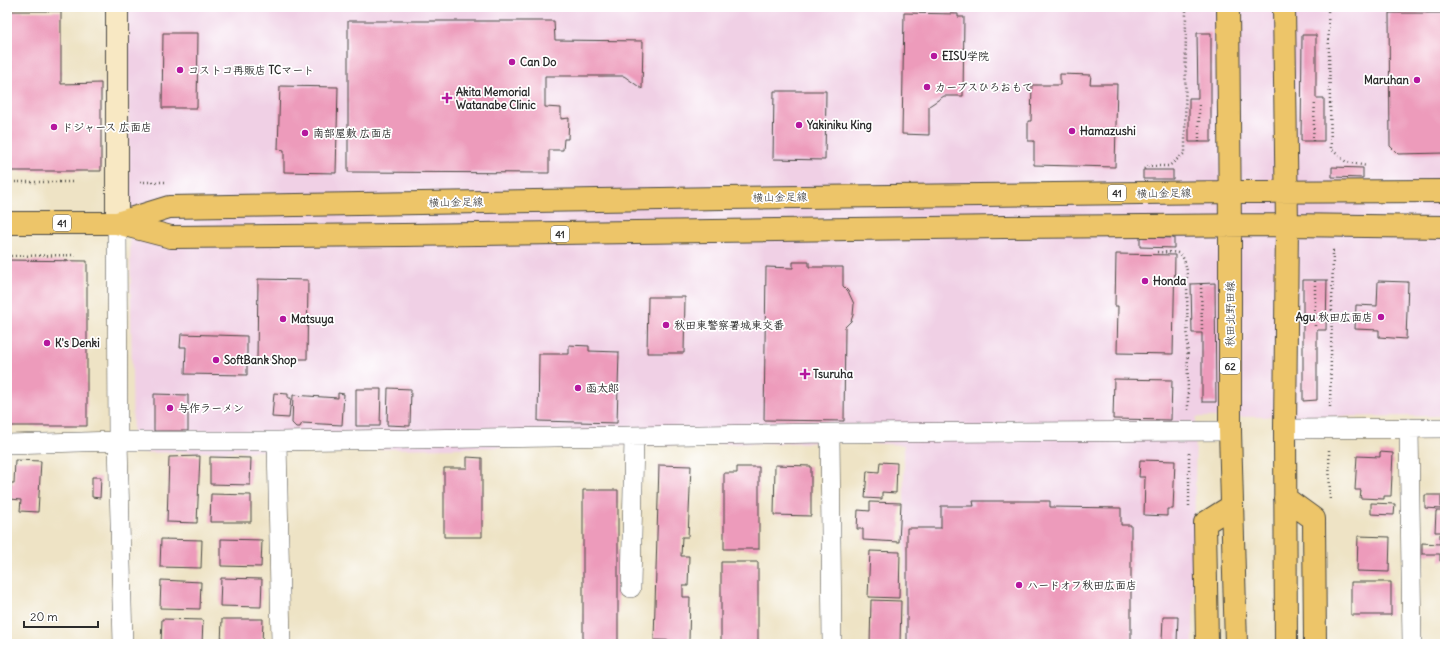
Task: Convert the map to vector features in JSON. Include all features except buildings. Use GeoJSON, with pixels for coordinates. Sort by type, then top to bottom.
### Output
{"type":"FeatureCollection","features":[{"type":"Feature","properties":{"kind":"main road","name":"秋田北野田線"},"geometry":{"type":"LineString","coordinates":[[1228,7],[1230,430],[1236,644]]}},
{"type":"Feature","properties":{"kind":"main road"},"geometry":{"type":"LineString","coordinates":[[1284,7],[1287,225],[1285,429],[1286,644]]}},
{"type":"Feature","properties":{"kind":"main road","name":"横山金足線"},"geometry":{"type":"LineString","coordinates":[[118,223],[169,207],[665,198],[1286,191],[1445,191]]}},
{"type":"Feature","properties":{"kind":"main road"},"geometry":{"type":"LineString","coordinates":[[665,198],[666,232]]}},
{"type":"Feature","properties":{"kind":"main road","name":"横山金足線"},"geometry":{"type":"LineString","coordinates":[[7,223],[118,223],[171,237],[1013,227],[1230,227],[1287,225],[1445,227]]}},
{"type":"Feature","properties":{"kind":"main road"},"geometry":{"type":"LineString","coordinates":[[1285,498],[1314,519],[1315,644]]}},
{"type":"Feature","properties":{"kind":"main road"},"geometry":{"type":"LineString","coordinates":[[1207,644],[1205,523],[1232,506]]}},
{"type":"Feature","properties":{"kind":"street"},"geometry":{"type":"LineString","coordinates":[[117,7],[118,441],[123,644]]}},
{"type":"Feature","properties":{"kind":"street"},"geometry":{"type":"LineString","coordinates":[[1410,428],[1412,644]]}},
{"type":"Feature","properties":{"kind":"street"},"geometry":{"type":"LineString","coordinates":[[1285,429],[1445,428]]}},
{"type":"Feature","properties":{"kind":"street"},"geometry":{"type":"LineString","coordinates":[[7,444],[118,441],[277,441],[830,433],[1230,430]]}},
{"type":"Feature","properties":{"kind":"street"},"geometry":{"type":"LineString","coordinates":[[830,433],[832,644]]}},
{"type":"Feature","properties":{"kind":"street"},"geometry":{"type":"LineString","coordinates":[[632,588],[634,436]]}},
{"type":"Feature","properties":{"kind":"street"},"geometry":{"type":"LineString","coordinates":[[277,441],[280,644]]}},
{"type":"Feature","properties":{"kind":"path"},"geometry":{"type":"LineString","coordinates":[[1143,170],[1148,166],[1169,166],[1184,153],[1186,7]]}},
{"type":"Feature","properties":{"kind":"path"},"geometry":{"type":"LineString","coordinates":[[1328,7],[1331,149],[1346,162],[1361,164],[1372,168]]}},
{"type":"Feature","properties":{"kind":"path"},"geometry":{"type":"LineString","coordinates":[[1313,141],[1314,101]]}},
{"type":"Feature","properties":{"kind":"path"},"geometry":{"type":"LineString","coordinates":[[1199,142],[1200,103]]}},
{"type":"Feature","properties":{"kind":"path"},"geometry":{"type":"LineString","coordinates":[[7,182],[74,182]]}},
{"type":"Feature","properties":{"kind":"path"},"geometry":{"type":"LineString","coordinates":[[118,183],[169,182]]}},
{"type":"Feature","properties":{"kind":"path"},"geometry":{"type":"LineString","coordinates":[[1151,251],[1179,252],[1184,257],[1187,271],[1189,510]]}},
{"type":"Feature","properties":{"kind":"path"},"geometry":{"type":"LineString","coordinates":[[1330,508],[1329,429],[1333,251],[1340,251]]}},
{"type":"Feature","properties":{"kind":"path"},"geometry":{"type":"LineString","coordinates":[[7,256],[79,255]]}},
{"type":"Feature","properties":{"kind":"path"},"geometry":{"type":"LineString","coordinates":[[1315,280],[1315,326]]}},
{"type":"Feature","properties":{"kind":"path"},"geometry":{"type":"LineString","coordinates":[[1201,284],[1202,329]]}},
{"type":"Feature","properties":{"kind":"shaded area"},"geometry":{"type":"Polygon","coordinates":[[[127,7],[1445,7],[1445,416],[1196,417],[1193,644],[904,644],[904,445],[849,442],[133,453],[127,7]]]}},
{"type":"Feature","properties":{"kind":"place","name":"EISU学院"},"geometry":{"type":"Point","coordinates":[934,56]}},
{"type":"Feature","properties":{"kind":"place","name":"Can Do"},"geometry":{"type":"Point","coordinates":[512,62]}},
{"type":"Feature","properties":{"kind":"place","name":"コストコ再販店 TCマート"},"geometry":{"type":"Point","coordinates":[180,70]}},
{"type":"Feature","properties":{"kind":"place","name":"Maruhan"},"geometry":{"type":"Point","coordinates":[1417,80]}},
{"type":"Feature","properties":{"kind":"place","name":"カーブスひろおもて"},"geometry":{"type":"Point","coordinates":[927,87]}},
{"type":"Feature","properties":{"kind":"place","name":"Akita Memorial Watanabe Clinic"},"geometry":{"type":"Point","coordinates":[447,98]}},
{"type":"Feature","properties":{"kind":"place","name":"Yakiniku King"},"geometry":{"type":"Point","coordinates":[799,125]}},
{"type":"Feature","properties":{"kind":"place","name":"ドジャース 広面店"},"geometry":{"type":"Point","coordinates":[54,127]}},
{"type":"Feature","properties":{"kind":"place","name":"Hamazushi"},"geometry":{"type":"Point","coordinates":[1072,131]}},
{"type":"Feature","properties":{"kind":"place","name":"南部屋敷 広面店"},"geometry":{"type":"Point","coordinates":[305,133]}},
{"type":"Feature","properties":{"kind":"place","name":"Honda"},"geometry":{"type":"Point","coordinates":[1145,281]}},
{"type":"Feature","properties":{"kind":"place","name":"Agu 秋田広面店"},"geometry":{"type":"Point","coordinates":[1381,317]}},
{"type":"Feature","properties":{"kind":"place","name":"Matsuya"},"geometry":{"type":"Point","coordinates":[283,319]}},
{"type":"Feature","properties":{"kind":"place","name":"秋田東警察署城東交番"},"geometry":{"type":"Point","coordinates":[666,325]}},
{"type":"Feature","properties":{"kind":"place","name":"K's Denki"},"geometry":{"type":"Point","coordinates":[47,343]}},
{"type":"Feature","properties":{"kind":"place","name":"SoftBank Shop"},"geometry":{"type":"Point","coordinates":[216,360]}},
{"type":"Feature","properties":{"kind":"place","name":"Tsuruha"},"geometry":{"type":"Point","coordinates":[805,374]}},
{"type":"Feature","properties":{"kind":"place","name":"函太郎"},"geometry":{"type":"Point","coordinates":[578,388]}},
{"type":"Feature","properties":{"kind":"place","name":"与作ラーメン"},"geometry":{"type":"Point","coordinates":[170,408]}},
{"type":"Feature","properties":{"kind":"place","name":"ハードオフ秋田広面店"},"geometry":{"type":"Point","coordinates":[1019,585]}}]}
